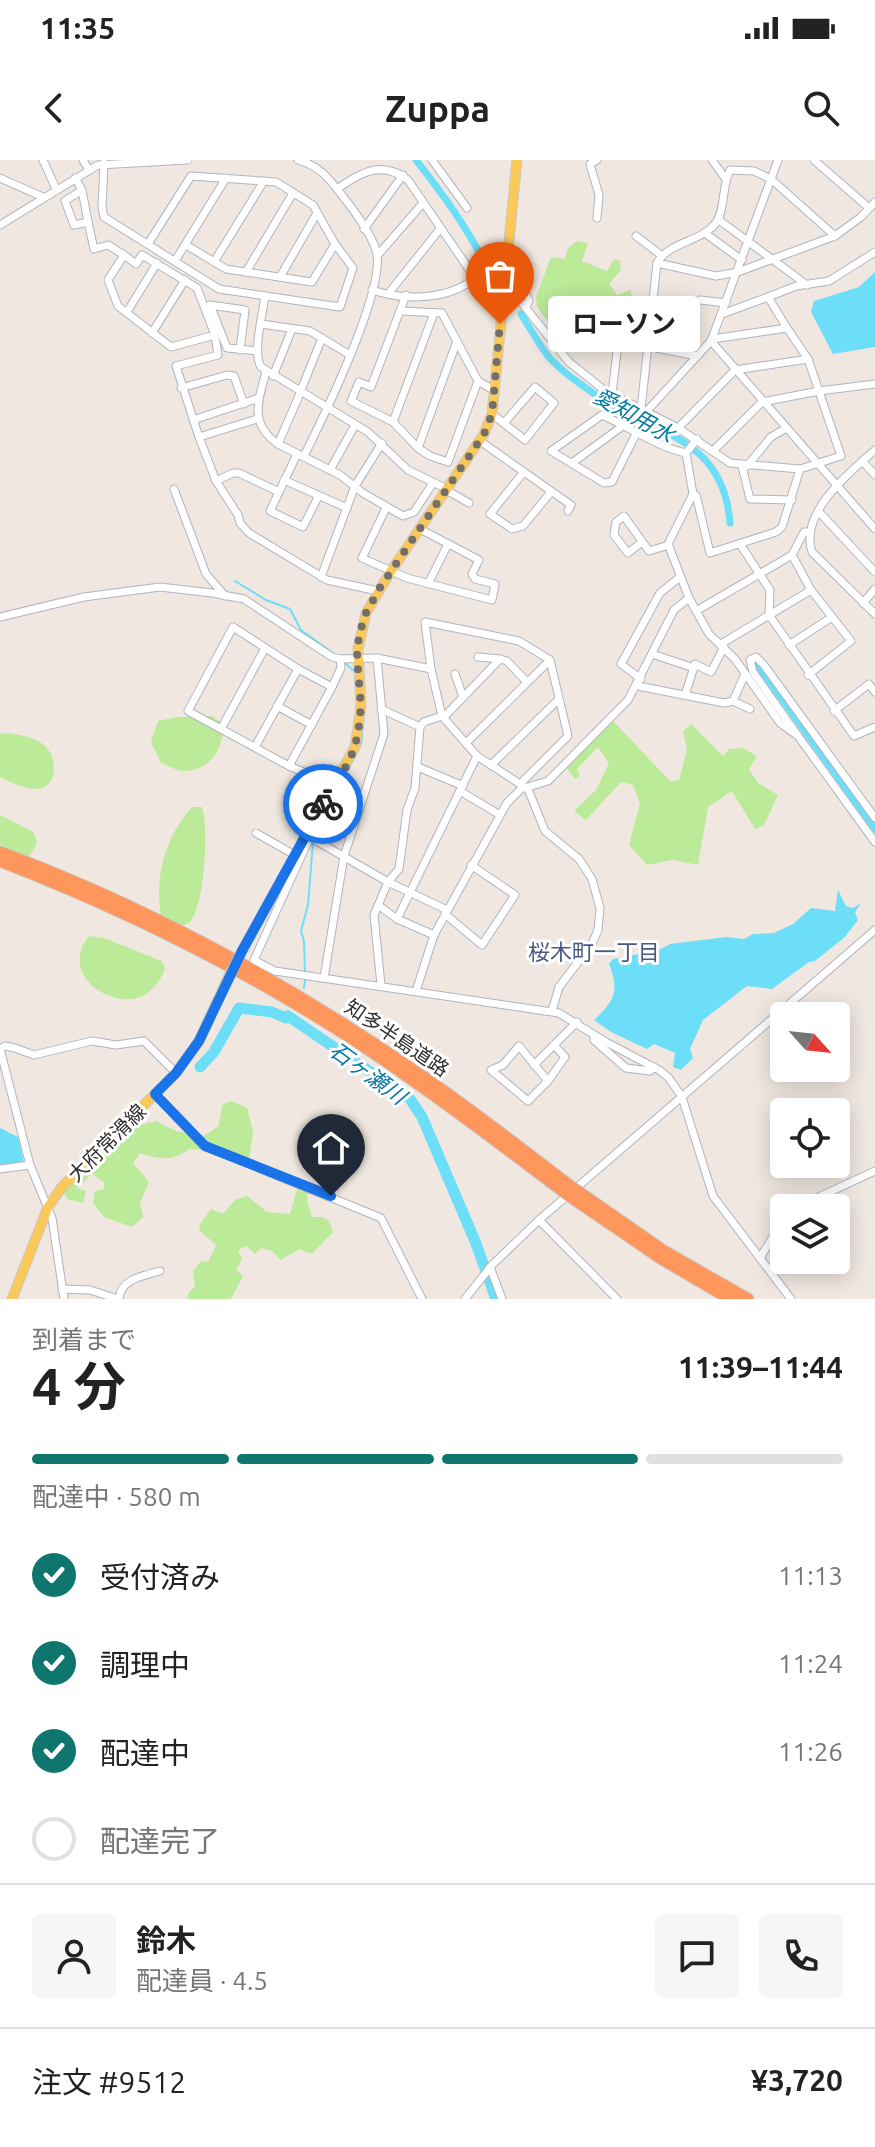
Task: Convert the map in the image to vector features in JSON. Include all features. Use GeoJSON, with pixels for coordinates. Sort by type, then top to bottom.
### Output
{"type":"FeatureCollection","features":[{"type":"Feature","properties":{"kind":"highway","name":"知多半島道路"},"geometry":{"type":"LineString","coordinates":[[0,852],[108,896],[264,976],[419,1074],[660,1258],[730,1299]]}},
{"type":"Feature","properties":{"kind":"highway","name":"知多半島道路"},"geometry":{"type":"LineString","coordinates":[[0,861],[79,893],[177,939],[296,1005],[414,1081],[567,1188]]}},
{"type":"Feature","properties":{"kind":"highway","name":"知多半島道路"},"geometry":{"type":"LineString","coordinates":[[578,1197],[748,1299]]}},
{"type":"Feature","properties":{"kind":"main road","name":"大府常滑線"},"geometry":{"type":"LineString","coordinates":[[12,1299],[48,1207],[62,1187],[176,1073],[199,1041],[293,854],[350,760],[360,723],[357,657],[362,624],[378,591],[480,441],[492,414],[517,160]]}},
{"type":"Feature","properties":{"kind":"street"},"geometry":{"type":"LineString","coordinates":[[43,160],[56,189]]}},
{"type":"Feature","properties":{"kind":"street"},"geometry":{"type":"LineString","coordinates":[[83,160],[89,170]]}},
{"type":"Feature","properties":{"kind":"street"},"geometry":{"type":"LineString","coordinates":[[2,220],[104,163],[188,160]]}},
{"type":"Feature","properties":{"kind":"street"},"geometry":{"type":"LineString","coordinates":[[298,160],[324,172],[377,250],[378,269],[350,355],[328,408],[284,480],[270,511],[303,527],[318,497]]}},
{"type":"Feature","properties":{"kind":"street"},"geometry":{"type":"LineString","coordinates":[[432,160],[467,208]]}},
{"type":"Feature","properties":{"kind":"street"},"geometry":{"type":"LineString","coordinates":[[712,160],[725,178]]}},
{"type":"Feature","properties":{"kind":"street"},"geometry":{"type":"LineString","coordinates":[[643,410],[711,340],[778,160]]}},
{"type":"Feature","properties":{"kind":"street"},"geometry":{"type":"LineString","coordinates":[[592,161],[599,195],[597,218]]}},
{"type":"Feature","properties":{"kind":"street"},"geometry":{"type":"LineString","coordinates":[[636,236],[659,259],[716,276],[772,261],[835,236],[872,205],[820,162]]}},
{"type":"Feature","properties":{"kind":"street"},"geometry":{"type":"LineString","coordinates":[[104,163],[104,217],[219,289],[340,307],[353,268],[313,205],[276,182],[191,176],[148,244]]}},
{"type":"Feature","properties":{"kind":"street"},"geometry":{"type":"LineString","coordinates":[[337,189],[372,166],[388,167],[403,175],[475,278],[526,307],[569,362],[588,379],[678,428],[730,463],[800,469],[841,456],[808,359],[768,297]]}},
{"type":"Feature","properties":{"kind":"street"},"geometry":{"type":"LineString","coordinates":[[659,259],[706,234],[719,220],[725,178],[730,170],[754,171],[771,179],[835,236]]}},
{"type":"Feature","properties":{"kind":"street"},"geometry":{"type":"LineString","coordinates":[[364,229],[403,175]]}},
{"type":"Feature","properties":{"kind":"street"},"geometry":{"type":"LineString","coordinates":[[0,178],[43,197]]}},
{"type":"Feature","properties":{"kind":"street"},"geometry":{"type":"LineString","coordinates":[[75,178],[82,190],[94,249],[108,245],[136,264],[142,255],[197,288],[215,335],[218,355],[176,366],[181,388],[216,481],[240,523],[249,533],[321,577],[338,584],[378,591]]}},
{"type":"Feature","properties":{"kind":"street"},"geometry":{"type":"LineString","coordinates":[[175,261],[226,178]]}},
{"type":"Feature","properties":{"kind":"street"},"geometry":{"type":"LineString","coordinates":[[214,262],[264,181]]}},
{"type":"Feature","properties":{"kind":"street"},"geometry":{"type":"LineString","coordinates":[[82,190],[65,201],[74,225],[88,222]]}},
{"type":"Feature","properties":{"kind":"street"},"geometry":{"type":"LineString","coordinates":[[246,272],[293,193]]}},
{"type":"Feature","properties":{"kind":"street"},"geometry":{"type":"LineString","coordinates":[[377,256],[423,203]]}},
{"type":"Feature","properties":{"kind":"street"},"geometry":{"type":"LineString","coordinates":[[280,277],[317,213]]}},
{"type":"Feature","properties":{"kind":"street"},"geometry":{"type":"LineString","coordinates":[[719,220],[807,285]]}},
{"type":"Feature","properties":{"kind":"street"},"geometry":{"type":"LineString","coordinates":[[388,294],[440,229]]}},
{"type":"Feature","properties":{"kind":"street"},"geometry":{"type":"LineString","coordinates":[[706,234],[742,260]]}},
{"type":"Feature","properties":{"kind":"street"},"geometry":{"type":"LineString","coordinates":[[186,245],[226,269],[312,282],[335,244]]}},
{"type":"Feature","properties":{"kind":"street"},"geometry":{"type":"LineString","coordinates":[[722,314],[768,297],[829,281],[875,252]]}},
{"type":"Feature","properties":{"kind":"street"},"geometry":{"type":"LineString","coordinates":[[124,255],[108,280],[118,306],[171,347],[215,335]]}},
{"type":"Feature","properties":{"kind":"street"},"geometry":{"type":"LineString","coordinates":[[643,410],[646,346],[659,259]]}},
{"type":"Feature","properties":{"kind":"street"},"geometry":{"type":"LineString","coordinates":[[127,312],[157,263]]}},
{"type":"Feature","properties":{"kind":"street"},"geometry":{"type":"LineString","coordinates":[[506,269],[511,271],[525,291],[529,301],[526,307]]}},
{"type":"Feature","properties":{"kind":"street"},"geometry":{"type":"LineString","coordinates":[[372,290],[421,297],[463,288],[475,278]]}},
{"type":"Feature","properties":{"kind":"street"},"geometry":{"type":"LineString","coordinates":[[152,333],[185,280]]}},
{"type":"Feature","properties":{"kind":"street"},"geometry":{"type":"LineString","coordinates":[[406,295],[371,387],[359,382],[351,401],[393,422],[418,448],[448,462],[478,381]]}},
{"type":"Feature","properties":{"kind":"street"},"geometry":{"type":"LineString","coordinates":[[265,296],[257,361],[270,374],[382,443],[408,470],[469,503]]}},
{"type":"Feature","properties":{"kind":"street"},"geometry":{"type":"LineString","coordinates":[[700,300],[726,303]]}},
{"type":"Feature","properties":{"kind":"street"},"geometry":{"type":"LineString","coordinates":[[240,350],[245,310],[210,305],[227,348],[240,350],[258,351]]}},
{"type":"Feature","properties":{"kind":"street"},"geometry":{"type":"LineString","coordinates":[[401,311],[442,313],[478,381],[495,391]]}},
{"type":"Feature","properties":{"kind":"street"},"geometry":{"type":"LineString","coordinates":[[393,422],[434,313]]}},
{"type":"Feature","properties":{"kind":"street"},"geometry":{"type":"LineString","coordinates":[[261,324],[310,331],[350,355]]}},
{"type":"Feature","properties":{"kind":"street"},"geometry":{"type":"LineString","coordinates":[[711,340],[787,328]]}},
{"type":"Feature","properties":{"kind":"street"},"geometry":{"type":"LineString","coordinates":[[292,329],[259,398],[257,419],[270,438],[407,516],[414,512],[433,483]]}},
{"type":"Feature","properties":{"kind":"street"},"geometry":{"type":"LineString","coordinates":[[278,444],[322,338]]}},
{"type":"Feature","properties":{"kind":"street"},"geometry":{"type":"LineString","coordinates":[[711,340],[814,463],[875,529]]}},
{"type":"Feature","properties":{"kind":"street"},"geometry":{"type":"LineString","coordinates":[[418,448],[457,341]]}},
{"type":"Feature","properties":{"kind":"street"},"geometry":{"type":"LineString","coordinates":[[612,394],[618,343]]}},
{"type":"Feature","properties":{"kind":"street"},"geometry":{"type":"LineString","coordinates":[[646,346],[697,356]]}},
{"type":"Feature","properties":{"kind":"street"},"geometry":{"type":"LineString","coordinates":[[678,428],[735,370],[808,359]]}},
{"type":"Feature","properties":{"kind":"street"},"geometry":{"type":"LineString","coordinates":[[181,388],[227,375],[234,376],[244,404]]}},
{"type":"Feature","properties":{"kind":"street"},"geometry":{"type":"LineString","coordinates":[[713,451],[762,402],[875,384]]}},
{"type":"Feature","properties":{"kind":"street"},"geometry":{"type":"LineString","coordinates":[[492,414],[525,440],[554,403],[535,387],[504,423]]}},
{"type":"Feature","properties":{"kind":"street"},"geometry":{"type":"LineString","coordinates":[[193,420],[259,398]]}},
{"type":"Feature","properties":{"kind":"street"},"geometry":{"type":"LineString","coordinates":[[637,432],[612,482],[604,483],[551,451],[602,415],[624,425],[670,449],[687,452]]}},
{"type":"Feature","properties":{"kind":"street"},"geometry":{"type":"LineString","coordinates":[[199,437],[257,419]]}},
{"type":"Feature","properties":{"kind":"street"},"geometry":{"type":"LineString","coordinates":[[330,470],[355,425]]}},
{"type":"Feature","properties":{"kind":"street"},"geometry":{"type":"LineString","coordinates":[[572,463],[624,425]]}},
{"type":"Feature","properties":{"kind":"street"},"geometry":{"type":"LineString","coordinates":[[745,466],[771,437],[785,429]]}},
{"type":"Feature","properties":{"kind":"street"},"geometry":{"type":"LineString","coordinates":[[480,441],[571,505],[568,511]]}},
{"type":"Feature","properties":{"kind":"street"},"geometry":{"type":"LineString","coordinates":[[695,441],[687,452],[693,494],[669,545],[680,577],[709,634],[722,645],[780,723],[798,736]]}},
{"type":"Feature","properties":{"kind":"street"},"geometry":{"type":"LineString","coordinates":[[321,577],[355,486],[382,443]]}},
{"type":"Feature","properties":{"kind":"street"},"geometry":{"type":"LineString","coordinates":[[875,450],[834,486],[810,532],[812,552],[875,614]]}},
{"type":"Feature","properties":{"kind":"street"},"geometry":{"type":"LineString","coordinates":[[862,461],[875,475]]}},
{"type":"Feature","properties":{"kind":"street"},"geometry":{"type":"LineString","coordinates":[[745,466],[750,499],[792,500]]}},
{"type":"Feature","properties":{"kind":"street"},"geometry":{"type":"LineString","coordinates":[[693,494],[696,495],[710,553],[776,532],[782,527],[800,469]]}},
{"type":"Feature","properties":{"kind":"street"},"geometry":{"type":"LineString","coordinates":[[216,481],[239,473],[279,492]]}},
{"type":"Feature","properties":{"kind":"street"},"geometry":{"type":"LineString","coordinates":[[523,473],[490,514],[512,529],[523,526],[551,492]]}},
{"type":"Feature","properties":{"kind":"street"},"geometry":{"type":"LineString","coordinates":[[284,480],[347,508]]}},
{"type":"Feature","properties":{"kind":"street"},"geometry":{"type":"LineString","coordinates":[[174,489],[206,574],[225,596]]}},
{"type":"Feature","properties":{"kind":"street"},"geometry":{"type":"LineString","coordinates":[[385,510],[362,558],[428,584],[492,600],[495,584],[475,579],[472,574],[479,560],[420,529]]}},
{"type":"Feature","properties":{"kind":"street"},"geometry":{"type":"LineString","coordinates":[[819,512],[875,572]]}},
{"type":"Feature","properties":{"kind":"street"},"geometry":{"type":"LineString","coordinates":[[642,542],[628,553],[614,535],[616,522],[624,516],[649,551],[669,545]]}},
{"type":"Feature","properties":{"kind":"street"},"geometry":{"type":"LineString","coordinates":[[696,611],[792,555],[804,532],[810,532]]}},
{"type":"Feature","properties":{"kind":"street"},"geometry":{"type":"LineString","coordinates":[[428,584],[448,544]]}},
{"type":"Feature","properties":{"kind":"street"},"geometry":{"type":"LineString","coordinates":[[740,544],[770,590],[769,615],[834,711],[854,736],[875,727]]}},
{"type":"Feature","properties":{"kind":"street"},"geometry":{"type":"LineString","coordinates":[[792,555],[811,590],[851,641],[808,675]]}},
{"type":"Feature","properties":{"kind":"street"},"geometry":{"type":"LineString","coordinates":[[680,577],[660,593],[621,664],[639,683],[724,703],[733,701],[750,709]]}},
{"type":"Feature","properties":{"kind":"street"},"geometry":{"type":"LineString","coordinates":[[0,617],[84,597],[160,587],[244,599],[332,657],[377,658],[431,669]]}},
{"type":"Feature","properties":{"kind":"street"},"geometry":{"type":"LineString","coordinates":[[863,603],[875,589]]}},
{"type":"Feature","properties":{"kind":"street"},"geometry":{"type":"LineString","coordinates":[[685,695],[695,664],[711,672],[722,645],[811,590]]}},
{"type":"Feature","properties":{"kind":"street"},"geometry":{"type":"LineString","coordinates":[[524,786],[548,781],[628,700],[674,610],[689,598]]}},
{"type":"Feature","properties":{"kind":"street"},"geometry":{"type":"LineString","coordinates":[[789,645],[832,617]]}},
{"type":"Feature","properties":{"kind":"street"},"geometry":{"type":"LineString","coordinates":[[416,991],[434,935],[500,815],[521,789],[524,786],[568,736],[550,660],[519,641],[425,622],[431,669],[443,716],[477,756],[524,786],[545,831],[586,867],[600,908],[595,939],[559,987],[552,1011]]}},
{"type":"Feature","properties":{"kind":"street"},"geometry":{"type":"LineString","coordinates":[[332,687],[233,627],[188,711],[289,766],[335,785]]}},
{"type":"Feature","properties":{"kind":"street"},"geometry":{"type":"LineString","coordinates":[[221,729],[265,648]]}},
{"type":"Feature","properties":{"kind":"street"},"geometry":{"type":"LineString","coordinates":[[652,654],[694,668]]}},
{"type":"Feature","properties":{"kind":"street"},"geometry":{"type":"LineString","coordinates":[[478,657],[507,661],[527,682]]}},
{"type":"Feature","properties":{"kind":"street"},"geometry":{"type":"LineString","coordinates":[[875,818],[764,665],[756,657],[750,660],[753,672],[875,842]]}},
{"type":"Feature","properties":{"kind":"street"},"geometry":{"type":"LineString","coordinates":[[324,978],[344,856],[384,734],[377,658]]}},
{"type":"Feature","properties":{"kind":"street"},"geometry":{"type":"LineString","coordinates":[[289,766],[332,687],[341,668],[340,659]]}},
{"type":"Feature","properties":{"kind":"street"},"geometry":{"type":"LineString","coordinates":[[381,985],[374,915],[388,882],[399,869],[407,810],[418,767],[420,727],[424,722],[443,716],[500,659]]}},
{"type":"Feature","properties":{"kind":"street"},"geometry":{"type":"LineString","coordinates":[[466,743],[550,660]]}},
{"type":"Feature","properties":{"kind":"street"},"geometry":{"type":"LineString","coordinates":[[255,747],[298,669]]}},
{"type":"Feature","properties":{"kind":"street"},"geometry":{"type":"LineString","coordinates":[[455,674],[463,697]]}},
{"type":"Feature","properties":{"kind":"street"},"geometry":{"type":"LineString","coordinates":[[733,701],[745,674]]}},
{"type":"Feature","properties":{"kind":"street"},"geometry":{"type":"LineString","coordinates":[[834,711],[869,684],[875,692]]}},
{"type":"Feature","properties":{"kind":"street"},"geometry":{"type":"LineString","coordinates":[[491,765],[559,699]]}},
{"type":"Feature","properties":{"kind":"street"},"geometry":{"type":"LineString","coordinates":[[277,706],[312,725]]}},
{"type":"Feature","properties":{"kind":"street"},"geometry":{"type":"LineString","coordinates":[[381,709],[420,727]]}},
{"type":"Feature","properties":{"kind":"street"},"geometry":{"type":"LineString","coordinates":[[397,919],[477,756]]}},
{"type":"Feature","properties":{"kind":"street"},"geometry":{"type":"LineString","coordinates":[[418,767],[461,788],[500,815]]}},
{"type":"Feature","properties":{"kind":"street"},"geometry":{"type":"LineString","coordinates":[[256,833],[293,854]]}},
{"type":"Feature","properties":{"kind":"street"},"geometry":{"type":"LineString","coordinates":[[471,865],[515,895],[482,945],[446,912],[307,835],[254,960],[275,971],[552,1011],[654,1067],[668,1077],[682,1097],[713,1196],[791,1299]]}},
{"type":"Feature","properties":{"kind":"street"},"geometry":{"type":"LineString","coordinates":[[378,905],[397,919],[434,935]]}},
{"type":"Feature","properties":{"kind":"street"},"geometry":{"type":"LineString","coordinates":[[465,1299],[490,1267],[539,1220],[875,930]]}},
{"type":"Feature","properties":{"kind":"street"},"geometry":{"type":"LineString","coordinates":[[534,1065],[577,1022]]}},
{"type":"Feature","properties":{"kind":"street"},"geometry":{"type":"LineString","coordinates":[[594,1035],[594,1040],[626,1068],[650,1071],[654,1067]]}},
{"type":"Feature","properties":{"kind":"street"},"geometry":{"type":"LineString","coordinates":[[64,1299],[61,1266],[48,1207],[30,1165],[0,1049],[5,1046],[34,1055],[92,1041],[115,1045],[144,1041],[176,1073]]}},
{"type":"Feature","properties":{"kind":"street"},"geometry":{"type":"LineString","coordinates":[[548,1081],[519,1046],[503,1065],[491,1070],[528,1101],[548,1081],[565,1057],[554,1045]]}},
{"type":"Feature","properties":{"kind":"street"},"geometry":{"type":"LineString","coordinates":[[155,1094],[205,1146],[377,1215],[386,1225],[422,1299]]}},
{"type":"Feature","properties":{"kind":"street"},"geometry":{"type":"LineString","coordinates":[[0,1169],[30,1165]]}},
{"type":"Feature","properties":{"kind":"street"},"geometry":{"type":"LineString","coordinates":[[825,1194],[875,1171]]}},
{"type":"Feature","properties":{"kind":"street"},"geometry":{"type":"LineString","coordinates":[[539,1220],[615,1298]]}},
{"type":"Feature","properties":{"kind":"street"},"geometry":{"type":"LineString","coordinates":[[760,1258],[770,1242]]}},
{"type":"Feature","properties":{"kind":"street"},"geometry":{"type":"LineString","coordinates":[[490,1267],[502,1299]]}},
{"type":"Feature","properties":{"kind":"street"},"geometry":{"type":"LineString","coordinates":[[62,1289],[90,1290],[118,1299],[124,1284],[160,1271]]}},
{"type":"Feature","properties":{"kind":"green space"},"geometry":{"type":"Polygon","coordinates":[[[577,241],[588,243],[582,261],[607,271],[614,259],[620,261],[621,270],[609,284],[617,295],[631,290],[632,298],[616,302],[604,322],[596,319],[579,337],[568,327],[554,330],[537,307],[536,297],[551,257],[565,259],[568,248],[577,241]]]}},
{"type":"Feature","properties":{"kind":"green space"},"geometry":{"type":"Polygon","coordinates":[[[212,716],[224,725],[218,749],[209,761],[186,771],[161,763],[151,742],[158,721],[212,716]]]}},
{"type":"Feature","properties":{"kind":"green space"},"geometry":{"type":"Polygon","coordinates":[[[612,720],[671,782],[679,780],[687,750],[683,731],[691,724],[723,756],[729,749],[743,748],[757,756],[749,769],[758,783],[778,795],[764,825],[755,829],[732,791],[708,807],[698,865],[673,860],[647,865],[629,845],[640,803],[633,785],[621,782],[586,820],[574,811],[596,790],[609,763],[598,747],[577,769],[580,776],[575,779],[566,767],[612,720]]]}},
{"type":"Feature","properties":{"kind":"green space"},"geometry":{"type":"Polygon","coordinates":[[[0,734],[36,740],[49,750],[54,771],[44,787],[31,789],[0,777],[0,734]]]}},
{"type":"Feature","properties":{"kind":"green space"},"geometry":{"type":"Polygon","coordinates":[[[192,807],[202,807],[204,817],[202,884],[195,913],[190,922],[178,928],[161,916],[159,886],[168,845],[192,807]]]}},
{"type":"Feature","properties":{"kind":"green space"},"geometry":{"type":"Polygon","coordinates":[[[0,815],[33,832],[37,842],[31,854],[15,870],[0,864],[0,815]]]}},
{"type":"Feature","properties":{"kind":"green space"},"geometry":{"type":"Polygon","coordinates":[[[89,936],[104,938],[162,961],[165,969],[160,980],[149,992],[134,999],[121,999],[95,988],[80,965],[81,951],[89,936]]]}},
{"type":"Feature","properties":{"kind":"green space"},"geometry":{"type":"Polygon","coordinates":[[[231,1101],[247,1108],[253,1131],[249,1160],[214,1147],[207,1150],[189,1149],[165,1158],[140,1153],[133,1163],[149,1182],[140,1203],[143,1217],[132,1227],[104,1217],[93,1203],[95,1191],[104,1189],[104,1182],[92,1174],[77,1188],[86,1191],[83,1203],[67,1199],[63,1191],[131,1127],[156,1121],[176,1131],[204,1136],[219,1126],[222,1105],[231,1101]]]}},
{"type":"Feature","properties":{"kind":"green space"},"geometry":{"type":"Polygon","coordinates":[[[298,1186],[308,1191],[307,1202],[312,1217],[323,1217],[329,1221],[333,1232],[312,1254],[299,1249],[281,1260],[272,1251],[261,1248],[255,1254],[246,1246],[238,1250],[242,1259],[236,1270],[243,1276],[231,1299],[187,1299],[195,1287],[193,1271],[201,1261],[208,1262],[216,1245],[200,1231],[199,1226],[211,1209],[223,1214],[235,1200],[247,1196],[267,1212],[290,1214],[298,1186]]]}},
{"type":"Feature","properties":{"kind":"water"},"geometry":{"type":"Polygon","coordinates":[[[875,272],[875,347],[833,354],[811,312],[814,301],[859,287],[875,272]]]}},
{"type":"Feature","properties":{"kind":"water"},"geometry":{"type":"Polygon","coordinates":[[[838,890],[846,906],[853,908],[861,903],[855,912],[858,920],[845,937],[772,989],[747,986],[703,1020],[690,1049],[693,1058],[681,1070],[673,1067],[675,1053],[654,1044],[647,1049],[594,1020],[613,995],[614,982],[609,964],[613,959],[659,950],[670,944],[726,937],[744,939],[753,934],[774,933],[793,924],[811,908],[835,911],[838,890]]]}},
{"type":"Feature","properties":{"kind":"water"},"geometry":{"type":"Polygon","coordinates":[[[0,1128],[18,1137],[24,1162],[0,1165],[0,1128]]]}},
{"type":"Feature","properties":{"kind":"waterway","name":"愛知用水"},"geometry":{"type":"LineString","coordinates":[[416,160],[454,211],[486,266]]}},
{"type":"Feature","properties":{"kind":"waterway","name":"愛知用水"},"geometry":{"type":"LineString","coordinates":[[521,314],[548,356],[571,377],[609,403],[678,438],[697,452],[713,470],[724,493],[730,523]]}},
{"type":"Feature","properties":{"kind":"waterway"},"geometry":{"type":"LineString","coordinates":[[235,581],[266,600],[290,609],[301,630],[337,656]]}},
{"type":"Feature","properties":{"kind":"waterway","name":"愛知用水"},"geometry":{"type":"LineString","coordinates":[[754,660],[875,829]]}},
{"type":"Feature","properties":{"kind":"waterway"},"geometry":{"type":"LineString","coordinates":[[345,663],[355,672]]}},
{"type":"Feature","properties":{"kind":"waterway"},"geometry":{"type":"LineString","coordinates":[[315,836],[361,744],[365,706]]}},
{"type":"Feature","properties":{"kind":"waterway"},"geometry":{"type":"LineString","coordinates":[[305,974],[301,931],[308,905],[313,842]]}},
{"type":"Feature","properties":{"kind":"waterway"},"geometry":{"type":"LineString","coordinates":[[304,988],[305,980]]}},
{"type":"Feature","properties":{"kind":"waterway","name":"石ヶ瀬川"},"geometry":{"type":"LineString","coordinates":[[200,1067],[214,1052],[239,1008],[272,1012],[286,1018],[288,1016],[410,1099],[422,1117],[496,1299]]}},
{"type":"Feature","properties":{"kind":"way so far"},"geometry":{"type":"LineString","coordinates":[[323,804],[350,760],[358,735],[361,706],[357,657],[359,635],[366,613],[484,434],[492,414],[500,324]]}},
{"type":"Feature","properties":{"kind":"place","name":"ローソン"},"geometry":{"type":"Point","coordinates":[500,324]}},
{"type":"Feature","properties":{"kind":"district","name":"桜木町一丁目"},"geometry":{"type":"Point","coordinates":[594,952]}},
{"type":"Feature","properties":{"kind":"route"},"geometry":{"type":"LineString","coordinates":[[323,804],[242,951],[199,1041],[176,1073],[155,1094],[205,1146],[331,1196]]}}]}
